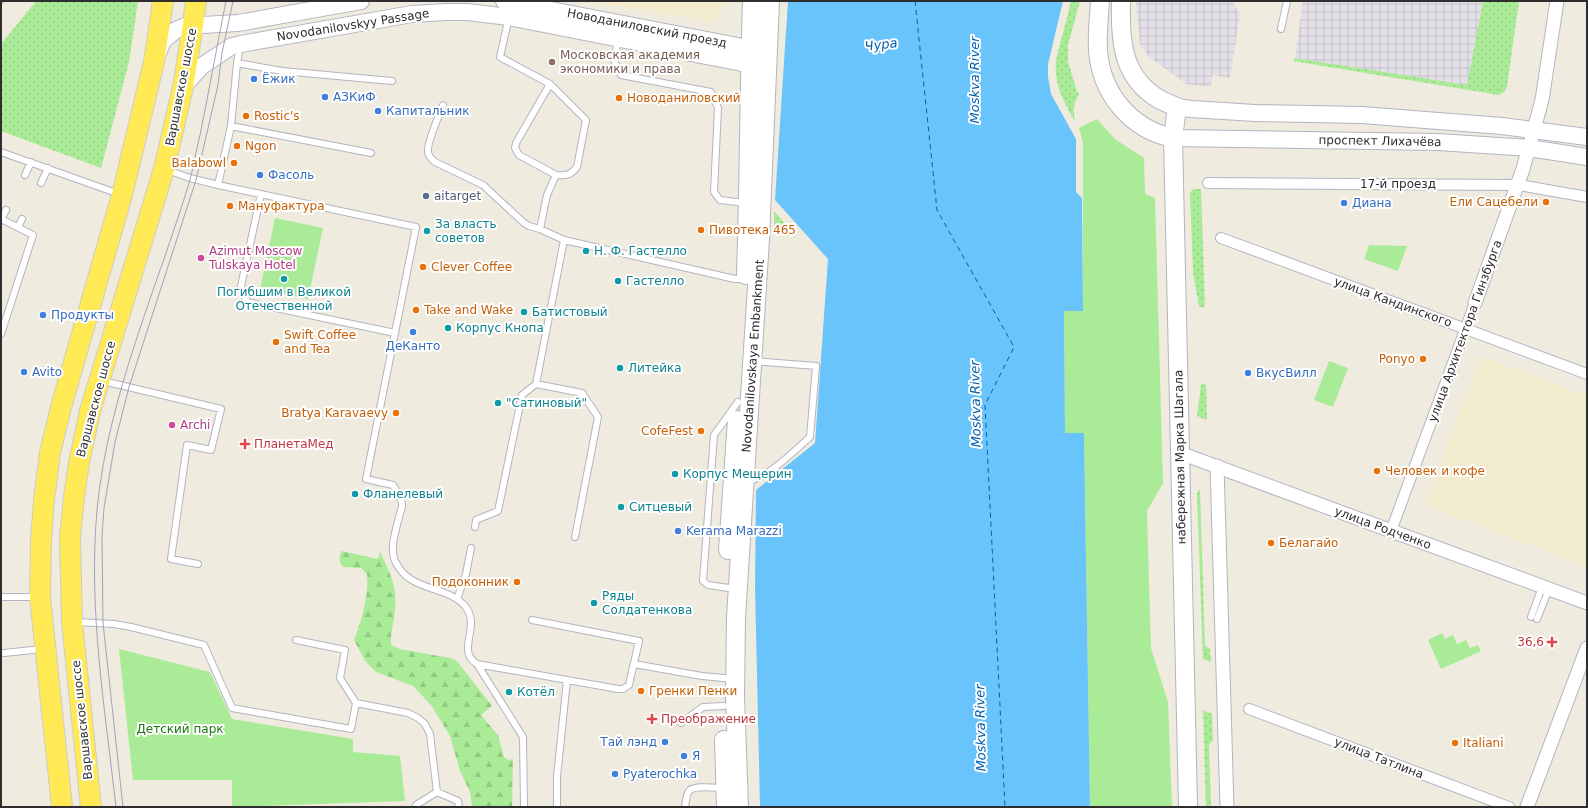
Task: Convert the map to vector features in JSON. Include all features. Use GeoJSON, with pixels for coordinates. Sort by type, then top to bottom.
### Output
{"type":"FeatureCollection","features":[{"type":"Feature","properties":{"kind":"main road"},"geometry":{"type":"LineString","coordinates":[[62,807],[40,597],[43,507],[50,453],[61,407],[122,195],[154,62],[163,1]]}},
{"type":"Feature","properties":{"kind":"main road","name":"Варшавское шоссе"},"geometry":{"type":"LineString","coordinates":[[91,807],[72,622],[70,537],[74,497],[80,456],[90,411],[164,168],[183,87],[196,1]]}},
{"type":"Feature","properties":{"kind":"main road","name":"Novodanilovskaya Embankment"},"geometry":{"type":"LineString","coordinates":[[732,588],[745,481],[760,239],[758,58],[752,1]]}},
{"type":"Feature","properties":{"kind":"main road","name":"Novodanilovskaya Embankment"},"geometry":{"type":"LineString","coordinates":[[739,807],[730,679],[732,588],[730,496],[746,279],[758,58],[770,1]]}},
{"type":"Feature","properties":{"kind":"main road"},"geometry":{"type":"LineString","coordinates":[[1100,1],[1098,49],[1100,68],[1104,82],[1124,113],[1138,124],[1151,131],[1173,138]]}},
{"type":"Feature","properties":{"kind":"main road"},"geometry":{"type":"LineString","coordinates":[[1121,1],[1121,35],[1124,54],[1133,74],[1154,96],[1177,107]]}},
{"type":"Feature","properties":{"kind":"main road","name":"набережная Марка Шагала"},"geometry":{"type":"LineString","coordinates":[[1177,107],[1173,138],[1188,807]]}},
{"type":"Feature","properties":{"kind":"main road","name":"Novodanilovskaya Embankment"},"geometry":{"type":"LineString","coordinates":[[726,807],[724,706],[730,679]]}},
{"type":"Feature","properties":{"kind":"street"},"geometry":{"type":"LineString","coordinates":[[154,62],[163,41],[176,30],[186,26],[238,23],[344,2],[361,1]]}},
{"type":"Feature","properties":{"kind":"street","name":"Новоданиловский проезд"},"geometry":{"type":"LineString","coordinates":[[504,1],[758,58]]}},
{"type":"Feature","properties":{"kind":"street","name":"улица Архитектора Гинзбурга"},"geometry":{"type":"LineString","coordinates":[[1391,531],[1519,184],[1542,100],[1557,1]]}},
{"type":"Feature","properties":{"kind":"street","name":"Novodanilovskyy Passage"},"geometry":{"type":"LineString","coordinates":[[183,87],[202,66],[232,46],[412,14],[446,12],[467,12],[509,17],[541,10],[618,38],[758,58]]}},
{"type":"Feature","properties":{"kind":"street","name":"проспект Лихачёва"},"geometry":{"type":"LineString","coordinates":[[1177,107],[1255,113],[1362,115],[1534,130],[1587,137]]}},
{"type":"Feature","properties":{"kind":"street","name":"проспект Лихачёва"},"geometry":{"type":"LineString","coordinates":[[1173,138],[1438,142],[1529,148],[1587,157]]}},
{"type":"Feature","properties":{"kind":"street","name":"17-й проезд"},"geometry":{"type":"LineString","coordinates":[[1208,183],[1519,184],[1587,197]]}},
{"type":"Feature","properties":{"kind":"street","name":"улица Кандинского"},"geometry":{"type":"LineString","coordinates":[[1220,238],[1587,374]]}},
{"type":"Feature","properties":{"kind":"street","name":"улица Родченко"},"geometry":{"type":"LineString","coordinates":[[1180,452],[1587,603]]}},
{"type":"Feature","properties":{"kind":"street"},"geometry":{"type":"LineString","coordinates":[[1217,466],[1228,807]]}},
{"type":"Feature","properties":{"kind":"street"},"geometry":{"type":"LineString","coordinates":[[1526,807],[1587,648]]}},
{"type":"Feature","properties":{"kind":"street","name":"улица Татлина"},"geometry":{"type":"LineString","coordinates":[[1249,709],[1508,807]]}},
{"type":"Feature","properties":{"kind":"lane"},"geometry":{"type":"LineString","coordinates":[[1281,29],[1286,1]]}},
{"type":"Feature","properties":{"kind":"lane"},"geometry":{"type":"LineString","coordinates":[[509,17],[500,57],[550,84],[586,120],[577,168],[572,173],[565,176],[556,175],[519,155],[515,148],[516,143],[550,84]]}},
{"type":"Feature","properties":{"kind":"lane"},"geometry":{"type":"LineString","coordinates":[[618,38],[614,60],[621,75],[711,92],[718,108],[714,192],[720,200],[749,203]]}},
{"type":"Feature","properties":{"kind":"lane"},"geometry":{"type":"LineString","coordinates":[[218,185],[231,126],[237,63],[241,44]]}},
{"type":"Feature","properties":{"kind":"lane"},"geometry":{"type":"LineString","coordinates":[[237,63],[282,71],[392,81]]}},
{"type":"Feature","properties":{"kind":"lane"},"geometry":{"type":"LineString","coordinates":[[443,105],[429,144],[428,152],[430,158],[435,162],[482,185],[524,223],[564,240],[735,279],[746,279]]}},
{"type":"Feature","properties":{"kind":"lane"},"geometry":{"type":"LineString","coordinates":[[231,126],[371,153]]}},
{"type":"Feature","properties":{"kind":"lane"},"geometry":{"type":"LineString","coordinates":[[1,152],[122,195]]}},
{"type":"Feature","properties":{"kind":"lane"},"geometry":{"type":"LineString","coordinates":[[24,174],[31,162]]}},
{"type":"Feature","properties":{"kind":"lane"},"geometry":{"type":"LineString","coordinates":[[41,183],[48,168]]}},
{"type":"Feature","properties":{"kind":"lane"},"geometry":{"type":"LineString","coordinates":[[164,168],[190,178],[218,185],[416,227],[366,479],[393,485],[402,503],[393,549],[394,559],[400,569],[414,582],[458,600],[466,607],[471,618],[471,629],[467,652],[468,657],[477,664],[523,737],[524,807]]}},
{"type":"Feature","properties":{"kind":"lane"},"geometry":{"type":"LineString","coordinates":[[540,229],[547,195],[556,175]]}},
{"type":"Feature","properties":{"kind":"lane"},"geometry":{"type":"LineString","coordinates":[[261,194],[241,286],[247,302],[394,333]]}},
{"type":"Feature","properties":{"kind":"lane"},"geometry":{"type":"LineString","coordinates":[[1,334],[20,286],[33,235],[1,219],[6,210]]}},
{"type":"Feature","properties":{"kind":"lane"},"geometry":{"type":"LineString","coordinates":[[18,228],[22,219]]}},
{"type":"Feature","properties":{"kind":"lane"},"geometry":{"type":"LineString","coordinates":[[475,527],[476,520],[498,511],[522,395],[536,384],[564,240]]}},
{"type":"Feature","properties":{"kind":"lane"},"geometry":{"type":"LineString","coordinates":[[745,481],[754,481],[765,475],[810,436],[816,366],[752,361]]}},
{"type":"Feature","properties":{"kind":"lane"},"geometry":{"type":"LineString","coordinates":[[99,380],[221,408],[211,450],[188,446],[171,559],[198,564]]}},
{"type":"Feature","properties":{"kind":"lane"},"geometry":{"type":"LineString","coordinates":[[536,384],[582,393],[598,417],[575,537]]}},
{"type":"Feature","properties":{"kind":"lane"},"geometry":{"type":"LineString","coordinates":[[458,600],[466,574],[471,548]]}},
{"type":"Feature","properties":{"kind":"lane"},"geometry":{"type":"LineString","coordinates":[[1534,618],[1546,588]]}},
{"type":"Feature","properties":{"kind":"lane"},"geometry":{"type":"LineString","coordinates":[[1,597],[40,597]]}},
{"type":"Feature","properties":{"kind":"lane"},"geometry":{"type":"LineString","coordinates":[[477,664],[624,689],[631,682],[639,641],[532,620]]}},
{"type":"Feature","properties":{"kind":"lane"},"geometry":{"type":"LineString","coordinates":[[72,622],[126,626],[204,644],[232,708],[352,729],[356,703],[340,678],[345,650],[296,640]]}},
{"type":"Feature","properties":{"kind":"lane"},"geometry":{"type":"LineString","coordinates":[[4,653],[45,649]]}},
{"type":"Feature","properties":{"kind":"lane"},"geometry":{"type":"LineString","coordinates":[[634,664],[702,676],[730,679]]}},
{"type":"Feature","properties":{"kind":"lane"},"geometry":{"type":"LineString","coordinates":[[557,807],[557,777],[567,680]]}},
{"type":"Feature","properties":{"kind":"lane"},"geometry":{"type":"LineString","coordinates":[[356,703],[408,714],[418,718],[424,724],[430,734],[437,792]]}},
{"type":"Feature","properties":{"kind":"lane"},"geometry":{"type":"LineString","coordinates":[[681,723],[703,707],[724,706]]}},
{"type":"Feature","properties":{"kind":"lane"},"geometry":{"type":"LineString","coordinates":[[685,807],[687,795],[690,790],[695,788],[726,788]]}},
{"type":"Feature","properties":{"kind":"lane"},"geometry":{"type":"LineString","coordinates":[[416,807],[416,805],[437,792]]}},
{"type":"Feature","properties":{"kind":"lane"},"geometry":{"type":"LineString","coordinates":[[437,792],[458,801],[459,807]]}},
{"type":"Feature","properties":{"kind":"shaded area"},"geometry":{"type":"Polygon","coordinates":[[[586,1],[727,1],[720,15],[711,22],[586,1]]]}},
{"type":"Feature","properties":{"kind":"shaded area"},"geometry":{"type":"Polygon","coordinates":[[[1136,1],[1232,1],[1240,15],[1230,78],[1212,75],[1211,87],[1186,84],[1149,57],[1140,44],[1136,1]]]}},
{"type":"Feature","properties":{"kind":"shaded area"},"geometry":{"type":"Polygon","coordinates":[[[1303,1],[1483,1],[1467,85],[1295,58],[1303,1]]]}},
{"type":"Feature","properties":{"kind":"shaded area"},"geometry":{"type":"Polygon","coordinates":[[[1481,356],[1587,396],[1586,566],[1425,505],[1481,356]]]}},
{"type":"Feature","properties":{"kind":"green space"},"geometry":{"type":"Polygon","coordinates":[[[36,1],[138,1],[129,62],[101,168],[1,131],[1,44],[36,1]]]}},
{"type":"Feature","properties":{"kind":"green space"},"geometry":{"type":"Polygon","coordinates":[[[1071,1],[1080,1],[1068,45],[1068,62],[1079,94],[1074,108],[1075,122],[1060,92],[1056,78],[1056,60],[1071,1]]]}},
{"type":"Feature","properties":{"kind":"green space"},"geometry":{"type":"Polygon","coordinates":[[[1483,1],[1519,1],[1507,87],[1504,92],[1499,95],[1293,61],[1295,58],[1467,85],[1483,1]]]}},
{"type":"Feature","properties":{"kind":"green space"},"geometry":{"type":"Polygon","coordinates":[[[1097,119],[1115,139],[1144,158],[1145,194],[1155,198],[1163,483],[1147,511],[1149,583],[1151,648],[1168,702],[1172,807],[1090,807],[1084,433],[1065,433],[1064,311],[1083,311],[1083,143],[1079,128],[1097,119]]]}},
{"type":"Feature","properties":{"kind":"green space"},"geometry":{"type":"Polygon","coordinates":[[[1193,189],[1201,189],[1205,307],[1199,307],[1193,272],[1190,193],[1193,189]]]}},
{"type":"Feature","properties":{"kind":"green space"},"geometry":{"type":"Polygon","coordinates":[[[774,211],[793,233],[791,236],[774,234],[774,211]]]}},
{"type":"Feature","properties":{"kind":"green space"},"geometry":{"type":"Polygon","coordinates":[[[275,218],[323,228],[308,299],[260,289],[275,218]]]}},
{"type":"Feature","properties":{"kind":"green space"},"geometry":{"type":"Polygon","coordinates":[[[1369,245],[1407,246],[1398,271],[1364,259],[1369,245]]]}},
{"type":"Feature","properties":{"kind":"green space"},"geometry":{"type":"Polygon","coordinates":[[[1329,361],[1348,368],[1333,407],[1314,400],[1329,361]]]}},
{"type":"Feature","properties":{"kind":"green space"},"geometry":{"type":"Polygon","coordinates":[[[1206,383],[1207,420],[1197,416],[1201,385],[1206,383]]]}},
{"type":"Feature","properties":{"kind":"green space"},"geometry":{"type":"Polygon","coordinates":[[[1200,489],[1205,646],[1210,649],[1211,662],[1203,659],[1197,493],[1200,489]]]}},
{"type":"Feature","properties":{"kind":"green space"},"geometry":{"type":"Polygon","coordinates":[[[341,551],[378,559],[380,552],[392,580],[396,602],[391,645],[400,649],[450,658],[457,661],[492,706],[481,715],[498,735],[504,757],[508,760],[513,759],[512,807],[472,807],[470,792],[460,771],[450,736],[431,705],[413,686],[376,672],[365,661],[354,640],[364,607],[367,590],[367,574],[361,568],[343,567],[340,561],[341,551]]]}},
{"type":"Feature","properties":{"kind":"green space"},"geometry":{"type":"Polygon","coordinates":[[[1442,633],[1445,639],[1453,635],[1457,644],[1466,640],[1470,648],[1478,645],[1481,651],[1441,669],[1428,640],[1442,633]]]}},
{"type":"Feature","properties":{"kind":"green space","name":"Детский парк"},"geometry":{"type":"Polygon","coordinates":[[[119,649],[210,672],[232,719],[353,739],[353,752],[400,756],[405,801],[232,807],[232,780],[133,780],[119,649]]]}},
{"type":"Feature","properties":{"kind":"green space"},"geometry":{"type":"Polygon","coordinates":[[[1203,710],[1212,714],[1213,740],[1209,745],[1211,807],[1206,807],[1203,710]]]}},
{"type":"Feature","properties":{"kind":"water"},"geometry":{"type":"Polygon","coordinates":[[[788,1],[1063,1],[1048,64],[1048,77],[1051,94],[1076,139],[1076,192],[1082,198],[1083,311],[1064,311],[1065,433],[1084,433],[1090,807],[760,807],[755,586],[756,490],[815,443],[828,259],[775,200],[788,1]]]}},
{"type":"Feature","properties":{"kind":"ferry route"},"geometry":{"type":"LineString","coordinates":[[915,1],[937,210],[1014,347],[985,405],[1005,807]]}},
{"type":"Feature","properties":{"kind":"tram line"},"geometry":{"type":"LineString","coordinates":[[116,807],[96,622],[95,547],[97,510],[103,467],[123,384],[135,343],[190,180],[226,1]]}},
{"type":"Feature","properties":{"kind":"tram line"},"geometry":{"type":"LineString","coordinates":[[123,807],[103,623],[102,536],[104,508],[115,442],[129,387],[196,180],[218,85],[222,53],[233,1]]}},
{"type":"Feature","properties":{"kind":"place","name":"Московская академия экономики и права"},"geometry":{"type":"Point","coordinates":[552,62]}},
{"type":"Feature","properties":{"kind":"place","name":"Ёжик"},"geometry":{"type":"Point","coordinates":[254,79]}},
{"type":"Feature","properties":{"kind":"place","name":"АЗКиФ"},"geometry":{"type":"Point","coordinates":[325,97]}},
{"type":"Feature","properties":{"kind":"place","name":"Новоданиловский"},"geometry":{"type":"Point","coordinates":[619,98]}},
{"type":"Feature","properties":{"kind":"place","name":"Капитальник"},"geometry":{"type":"Point","coordinates":[378,111]}},
{"type":"Feature","properties":{"kind":"place","name":"Rostic's"},"geometry":{"type":"Point","coordinates":[246,116]}},
{"type":"Feature","properties":{"kind":"place","name":"Ngon"},"geometry":{"type":"Point","coordinates":[237,146]}},
{"type":"Feature","properties":{"kind":"place","name":"Balabowl"},"geometry":{"type":"Point","coordinates":[234,163]}},
{"type":"Feature","properties":{"kind":"place","name":"Фасоль"},"geometry":{"type":"Point","coordinates":[260,175]}},
{"type":"Feature","properties":{"kind":"place","name":"aitarget"},"geometry":{"type":"Point","coordinates":[426,196]}},
{"type":"Feature","properties":{"kind":"place","name":"Ели Сацебели"},"geometry":{"type":"Point","coordinates":[1546,202]}},
{"type":"Feature","properties":{"kind":"place","name":"Диана"},"geometry":{"type":"Point","coordinates":[1344,203]}},
{"type":"Feature","properties":{"kind":"place","name":"Мануфактура"},"geometry":{"type":"Point","coordinates":[230,206]}},
{"type":"Feature","properties":{"kind":"place","name":"Пивотека 465"},"geometry":{"type":"Point","coordinates":[701,230]}},
{"type":"Feature","properties":{"kind":"place","name":"За власть советов"},"geometry":{"type":"Point","coordinates":[427,231]}},
{"type":"Feature","properties":{"kind":"place","name":"Н. Ф. Гастелло"},"geometry":{"type":"Point","coordinates":[586,251]}},
{"type":"Feature","properties":{"kind":"place","name":"Azimut Moscow Tulskaya Hotel"},"geometry":{"type":"Point","coordinates":[201,258]}},
{"type":"Feature","properties":{"kind":"place","name":"Clever Coffee"},"geometry":{"type":"Point","coordinates":[423,267]}},
{"type":"Feature","properties":{"kind":"place","name":"Погибшим в Великой Отечественной"},"geometry":{"type":"Point","coordinates":[284,279]}},
{"type":"Feature","properties":{"kind":"place","name":"Гастелло"},"geometry":{"type":"Point","coordinates":[618,281]}},
{"type":"Feature","properties":{"kind":"place","name":"Take and Wake"},"geometry":{"type":"Point","coordinates":[416,310]}},
{"type":"Feature","properties":{"kind":"place","name":"Батистовый"},"geometry":{"type":"Point","coordinates":[524,312]}},
{"type":"Feature","properties":{"kind":"place","name":"Продукты"},"geometry":{"type":"Point","coordinates":[43,315]}},
{"type":"Feature","properties":{"kind":"place","name":"Корпус Кнопа"},"geometry":{"type":"Point","coordinates":[448,328]}},
{"type":"Feature","properties":{"kind":"place","name":"ДеКанто"},"geometry":{"type":"Point","coordinates":[413,332]}},
{"type":"Feature","properties":{"kind":"place","name":"Swift Coffee and Tea"},"geometry":{"type":"Point","coordinates":[276,342]}},
{"type":"Feature","properties":{"kind":"place","name":"Ponyo"},"geometry":{"type":"Point","coordinates":[1423,359]}},
{"type":"Feature","properties":{"kind":"place","name":"Литейка"},"geometry":{"type":"Point","coordinates":[620,368]}},
{"type":"Feature","properties":{"kind":"place","name":"Avito"},"geometry":{"type":"Point","coordinates":[24,372]}},
{"type":"Feature","properties":{"kind":"place","name":"ВкусВилл"},"geometry":{"type":"Point","coordinates":[1248,373]}},
{"type":"Feature","properties":{"kind":"place","name":"\"Сатиновый\""},"geometry":{"type":"Point","coordinates":[498,403]}},
{"type":"Feature","properties":{"kind":"place","name":"Bratya Karavaevy"},"geometry":{"type":"Point","coordinates":[396,413]}},
{"type":"Feature","properties":{"kind":"place","name":"Archi"},"geometry":{"type":"Point","coordinates":[172,425]}},
{"type":"Feature","properties":{"kind":"place","name":"CofeFest"},"geometry":{"type":"Point","coordinates":[701,431]}},
{"type":"Feature","properties":{"kind":"place","name":"ПланетаМед"},"geometry":{"type":"Point","coordinates":[245,444]}},
{"type":"Feature","properties":{"kind":"place","name":"Человек и кофе"},"geometry":{"type":"Point","coordinates":[1377,471]}},
{"type":"Feature","properties":{"kind":"place","name":"Корпус Мещерин"},"geometry":{"type":"Point","coordinates":[675,474]}},
{"type":"Feature","properties":{"kind":"place","name":"Фланелевый"},"geometry":{"type":"Point","coordinates":[355,494]}},
{"type":"Feature","properties":{"kind":"place","name":"Ситцевый"},"geometry":{"type":"Point","coordinates":[621,507]}},
{"type":"Feature","properties":{"kind":"place","name":"Kerama Marazzi"},"geometry":{"type":"Point","coordinates":[678,531]}},
{"type":"Feature","properties":{"kind":"place","name":"Белагайо"},"geometry":{"type":"Point","coordinates":[1271,543]}},
{"type":"Feature","properties":{"kind":"place","name":"Подоконник"},"geometry":{"type":"Point","coordinates":[517,582]}},
{"type":"Feature","properties":{"kind":"place","name":"Ряды Солдатенкова"},"geometry":{"type":"Point","coordinates":[594,603]}},
{"type":"Feature","properties":{"kind":"place","name":"36,6"},"geometry":{"type":"Point","coordinates":[1552,642]}},
{"type":"Feature","properties":{"kind":"place","name":"Гренки Пенки"},"geometry":{"type":"Point","coordinates":[641,691]}},
{"type":"Feature","properties":{"kind":"place","name":"Котёл"},"geometry":{"type":"Point","coordinates":[509,692]}},
{"type":"Feature","properties":{"kind":"place","name":"Преображение"},"geometry":{"type":"Point","coordinates":[652,719]}},
{"type":"Feature","properties":{"kind":"place","name":"Тай лэнд"},"geometry":{"type":"Point","coordinates":[665,742]}},
{"type":"Feature","properties":{"kind":"place","name":"Italiani"},"geometry":{"type":"Point","coordinates":[1455,743]}},
{"type":"Feature","properties":{"kind":"place","name":"Я"},"geometry":{"type":"Point","coordinates":[684,756]}},
{"type":"Feature","properties":{"kind":"place","name":"Pyaterochka"},"geometry":{"type":"Point","coordinates":[615,774]}},
{"type":"Feature","properties":{"kind":"water label","name":"Чура"},"geometry":{"type":"Point","coordinates":[881,44]}},
{"type":"Feature","properties":{"kind":"water label","name":"Moskva River"},"geometry":{"type":"Point","coordinates":[974,80]}},
{"type":"Feature","properties":{"kind":"water label","name":"Moskva River"},"geometry":{"type":"Point","coordinates":[975,404]}},
{"type":"Feature","properties":{"kind":"water label","name":"Moskva River"},"geometry":{"type":"Point","coordinates":[980,728]}}]}
